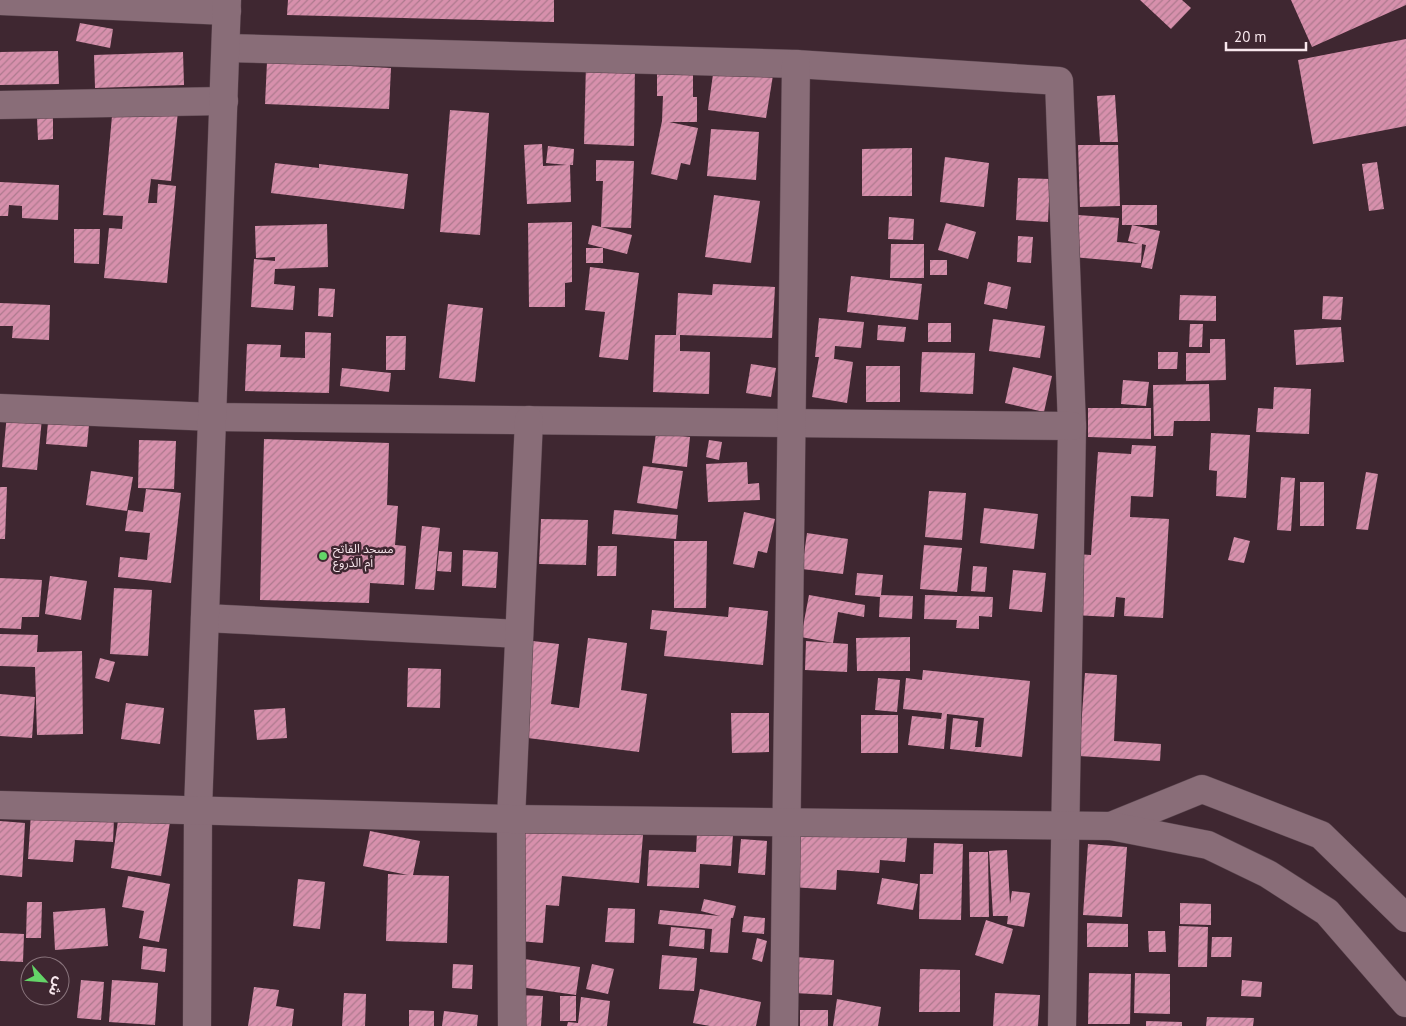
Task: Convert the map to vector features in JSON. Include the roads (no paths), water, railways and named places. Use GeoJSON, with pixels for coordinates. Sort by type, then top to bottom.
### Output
{"type":"FeatureCollection","features":[{"type":"Feature","properties":{"kind":"street"},"geometry":{"type":"LineString","coordinates":[[0,1],[227,6],[198,810],[197,1026]]}},
{"type":"Feature","properties":{"kind":"street"},"geometry":{"type":"LineString","coordinates":[[226,48],[796,64],[1059,81],[1072,426],[1062,1026]]}},
{"type":"Feature","properties":{"kind":"street"},"geometry":{"type":"LineString","coordinates":[[784,1026],[796,64]]}},
{"type":"Feature","properties":{"kind":"street"},"geometry":{"type":"LineString","coordinates":[[0,105],[224,101]]}},
{"type":"Feature","properties":{"kind":"street"},"geometry":{"type":"LineString","coordinates":[[0,408],[212,417],[1072,426]]}},
{"type":"Feature","properties":{"kind":"street"},"geometry":{"type":"LineString","coordinates":[[512,1026],[511,818],[529,420]]}},
{"type":"Feature","properties":{"kind":"street"},"geometry":{"type":"LineString","coordinates":[[205,618],[519,634]]}},
{"type":"Feature","properties":{"kind":"street"},"geometry":{"type":"LineString","coordinates":[[1110,826],[1202,789],[1321,835],[1406,918]]}},
{"type":"Feature","properties":{"kind":"street"},"geometry":{"type":"LineString","coordinates":[[0,805],[786,824],[1110,826],[1208,845],[1268,874],[1326,912],[1406,1003]]}},
{"type":"Feature","properties":{"kind":"place","name":"مسجد الفاتح أم الذروع"},"geometry":{"type":"Point","coordinates":[323,556]}}]}
